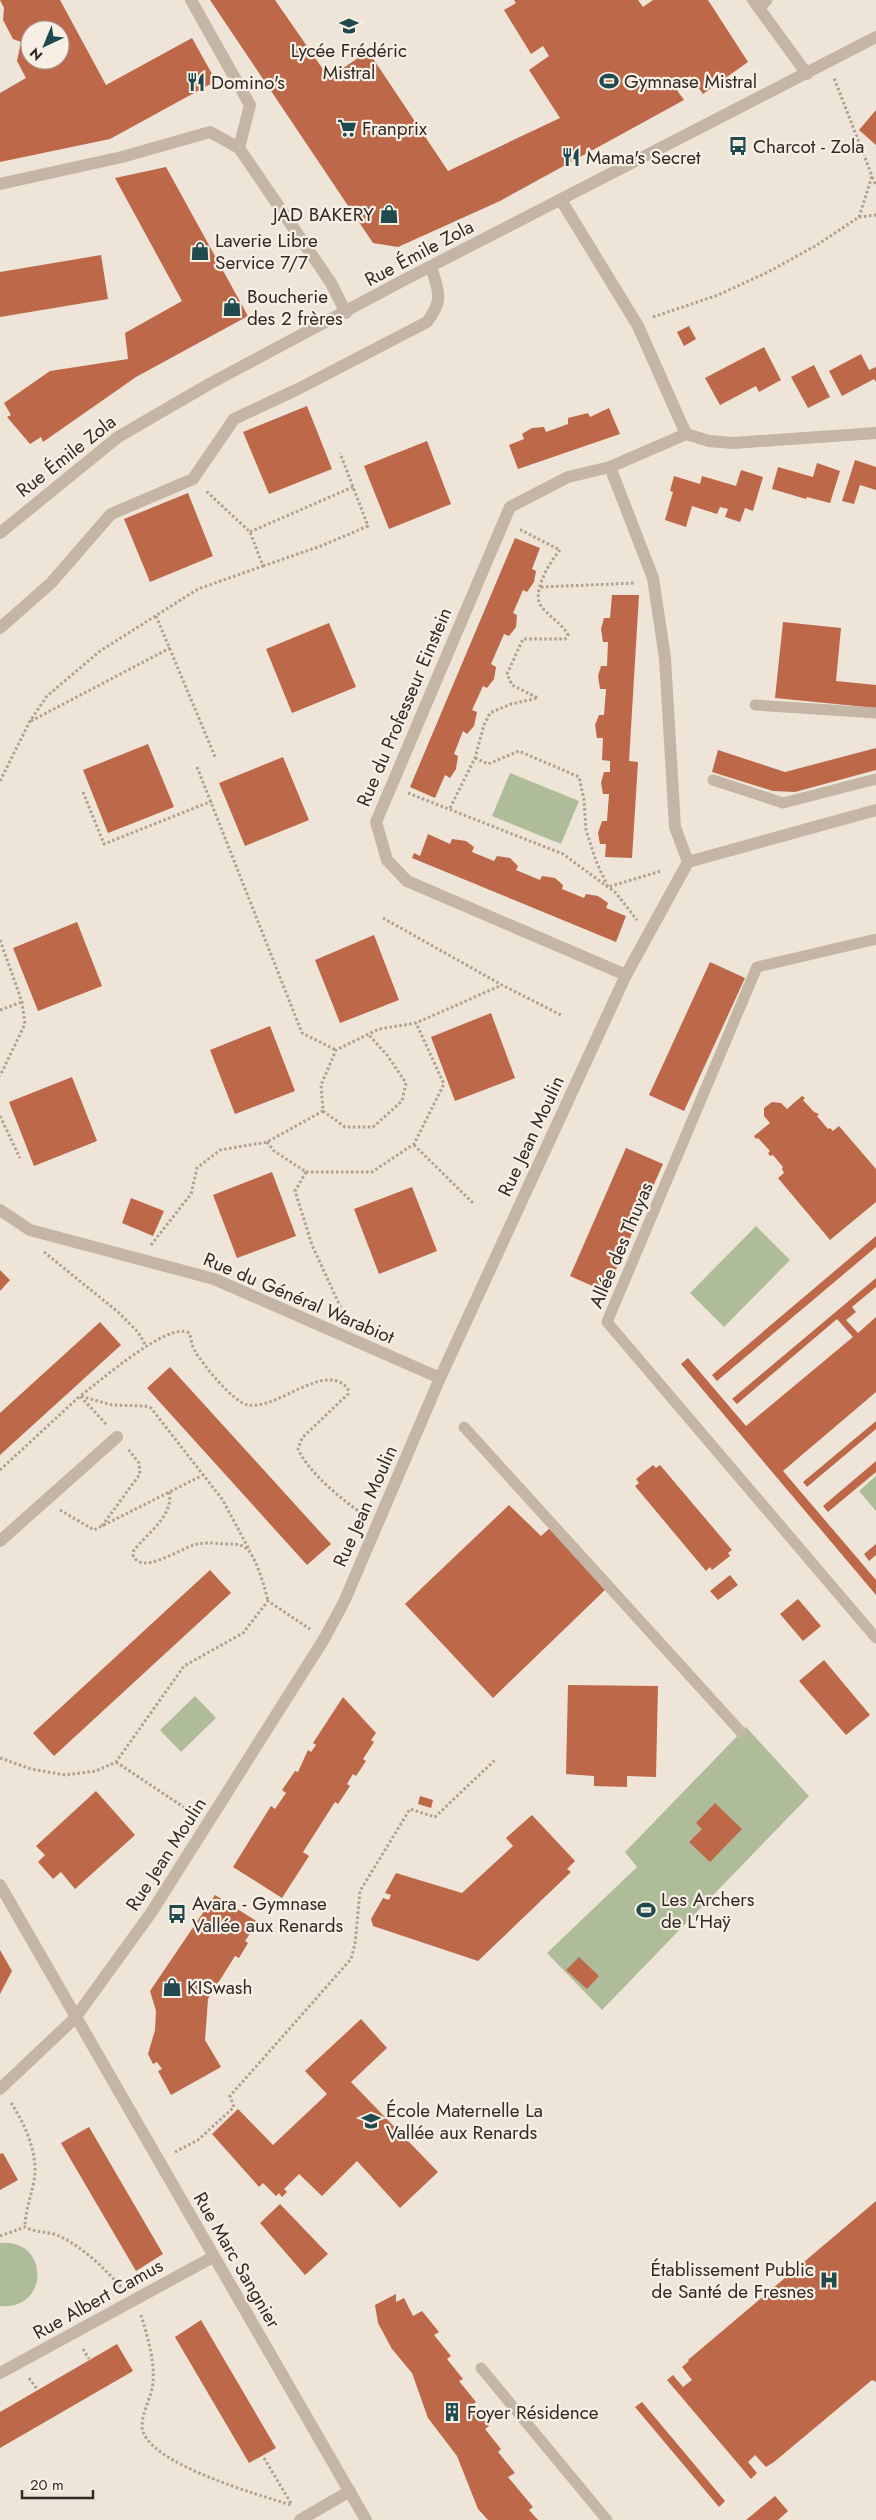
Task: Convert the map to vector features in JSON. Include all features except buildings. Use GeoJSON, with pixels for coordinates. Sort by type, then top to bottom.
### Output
{"type":"FeatureCollection","features":[{"type":"Feature","properties":{"kind":"street"},"geometry":{"type":"LineString","coordinates":[[191,0],[250,105],[239,148]]}},
{"type":"Feature","properties":{"kind":"street"},"geometry":{"type":"LineString","coordinates":[[760,3],[806,74]]}},
{"type":"Feature","properties":{"kind":"street","name":"Rue Émile Zola"},"geometry":{"type":"LineString","coordinates":[[0,533],[118,437],[210,383],[346,313],[430,267],[876,37]]}},
{"type":"Feature","properties":{"kind":"street"},"geometry":{"type":"LineString","coordinates":[[0,184],[122,157],[210,132],[239,148],[331,283],[346,313]]}},
{"type":"Feature","properties":{"kind":"street"},"geometry":{"type":"LineString","coordinates":[[561,200],[638,326],[686,434],[709,441],[734,443],[876,433]]}},
{"type":"Feature","properties":{"kind":"street"},"geometry":{"type":"LineString","coordinates":[[0,628],[52,583],[111,514],[193,479],[234,419],[298,389],[427,322],[437,309],[440,297],[430,267]]}},
{"type":"Feature","properties":{"kind":"street","name":"Rue du Professeur Einstein"},"geometry":{"type":"LineString","coordinates":[[626,975],[407,881],[387,860],[376,822],[510,507],[568,477],[610,467],[686,434]]}},
{"type":"Feature","properties":{"kind":"street"},"geometry":{"type":"LineString","coordinates":[[610,467],[654,582],[665,658],[675,828],[688,862],[876,810]]}},
{"type":"Feature","properties":{"kind":"street","name":"Rue Jean Moulin"},"geometry":{"type":"LineString","coordinates":[[0,2088],[76,2018],[151,1913],[209,1824],[324,1639],[344,1602],[440,1378],[626,975],[688,862]]}},
{"type":"Feature","properties":{"kind":"street","name":"Rue du Général Warabiot"},"geometry":{"type":"LineString","coordinates":[[0,1210],[30,1230],[214,1279],[440,1378]]}},
{"type":"Feature","properties":{"kind":"street"},"geometry":{"type":"LineString","coordinates":[[0,1541],[117,1437]]}},
{"type":"Feature","properties":{"kind":"street","name":"Rue Marc Sangnier"},"geometry":{"type":"LineString","coordinates":[[0,1886],[366,2520]]}},
{"type":"Feature","properties":{"kind":"street","name":"Rue Albert Camus"},"geometry":{"type":"LineString","coordinates":[[0,2373],[213,2257]]}},
{"type":"Feature","properties":{"kind":"street"},"geometry":{"type":"LineString","coordinates":[[300,2520],[350,2491]]}},
{"type":"Feature","properties":{"kind":"lane"},"geometry":{"type":"LineString","coordinates":[[755,705],[876,714]]}},
{"type":"Feature","properties":{"kind":"lane"},"geometry":{"type":"LineString","coordinates":[[713,780],[783,803],[876,779]]}},
{"type":"Feature","properties":{"kind":"lane","name":"Allée des Thuyas"},"geometry":{"type":"LineString","coordinates":[[876,939],[758,967],[607,1322],[876,1638]]}},
{"type":"Feature","properties":{"kind":"lane"},"geometry":{"type":"LineString","coordinates":[[464,1427],[741,1732]]}},
{"type":"Feature","properties":{"kind":"lane"},"geometry":{"type":"LineString","coordinates":[[481,2368],[607,2520]]}},
{"type":"Feature","properties":{"kind":"path"},"geometry":{"type":"LineString","coordinates":[[828,63],[876,186]]}},
{"type":"Feature","properties":{"kind":"path"},"geometry":{"type":"LineString","coordinates":[[860,217],[872,176]]}},
{"type":"Feature","properties":{"kind":"path"},"geometry":{"type":"LineString","coordinates":[[638,326],[658,314],[718,295],[768,272],[817,245],[860,217],[876,215]]}},
{"type":"Feature","properties":{"kind":"path"},"geometry":{"type":"LineString","coordinates":[[0,781],[30,721],[47,696],[92,658],[198,589],[322,546],[368,526],[340,453]]}},
{"type":"Feature","properties":{"kind":"path"},"geometry":{"type":"LineString","coordinates":[[193,479],[250,532],[263,566]]}},
{"type":"Feature","properties":{"kind":"path"},"geometry":{"type":"LineString","coordinates":[[250,532],[353,487]]}},
{"type":"Feature","properties":{"kind":"path"},"geometry":{"type":"LineString","coordinates":[[450,808],[475,758],[484,724],[490,713],[510,704],[538,698],[512,685],[507,674],[523,640],[565,639],[568,635],[540,605],[540,587],[548,564],[560,550],[504,521]]}},
{"type":"Feature","properties":{"kind":"path"},"geometry":{"type":"LineString","coordinates":[[540,587],[654,582]]}},
{"type":"Feature","properties":{"kind":"path"},"geometry":{"type":"LineString","coordinates":[[156,616],[216,759]]}},
{"type":"Feature","properties":{"kind":"path"},"geometry":{"type":"LineString","coordinates":[[30,721],[170,648]]}},
{"type":"Feature","properties":{"kind":"path"},"geometry":{"type":"LineString","coordinates":[[475,758],[488,764],[519,751],[579,777],[584,800],[586,830],[596,861],[608,887]]}},
{"type":"Feature","properties":{"kind":"path"},"geometry":{"type":"LineString","coordinates":[[197,767],[212,801],[302,1034],[336,1050]]}},
{"type":"Feature","properties":{"kind":"path"},"geometry":{"type":"LineString","coordinates":[[391,786],[563,854],[616,893],[648,934]]}},
{"type":"Feature","properties":{"kind":"path"},"geometry":{"type":"LineString","coordinates":[[83,792],[104,844],[212,801]]}},
{"type":"Feature","properties":{"kind":"path"},"geometry":{"type":"LineString","coordinates":[[608,887],[688,862]]}},
{"type":"Feature","properties":{"kind":"path"},"geometry":{"type":"LineString","coordinates":[[383,918],[563,1016]]}},
{"type":"Feature","properties":{"kind":"path"},"geometry":{"type":"LineString","coordinates":[[0,940],[22,1002],[25,1024],[0,1076]]}},
{"type":"Feature","properties":{"kind":"path"},"geometry":{"type":"LineString","coordinates":[[368,1034],[388,1055],[406,1083],[402,1101],[373,1127],[345,1127],[323,1111],[321,1085],[336,1050],[368,1034],[379,1029],[416,1023],[502,984]]}},
{"type":"Feature","properties":{"kind":"path"},"geometry":{"type":"LineString","coordinates":[[0,1010],[22,1002]]}},
{"type":"Feature","properties":{"kind":"path"},"geometry":{"type":"LineString","coordinates":[[266,1142],[274,1151],[306,1172],[372,1172],[414,1144],[444,1084],[416,1023]]}},
{"type":"Feature","properties":{"kind":"path"},"geometry":{"type":"LineString","coordinates":[[140,1259],[191,1194],[197,1168],[220,1150],[266,1142],[323,1111]]}},
{"type":"Feature","properties":{"kind":"path"},"geometry":{"type":"LineString","coordinates":[[0,1116],[20,1158]]}},
{"type":"Feature","properties":{"kind":"path"},"geometry":{"type":"LineString","coordinates":[[414,1144],[474,1204]]}},
{"type":"Feature","properties":{"kind":"path"},"geometry":{"type":"LineString","coordinates":[[306,1172],[295,1191],[312,1245],[357,1342]]}},
{"type":"Feature","properties":{"kind":"path"},"geometry":{"type":"LineString","coordinates":[[30,1230],[46,1256],[113,1307],[134,1328],[146,1346]]}},
{"type":"Feature","properties":{"kind":"path"},"geometry":{"type":"LineString","coordinates":[[0,1470],[80,1396],[146,1346],[169,1335],[186,1331],[191,1337],[194,1350],[201,1361],[235,1398],[246,1405],[264,1404],[325,1380],[339,1381],[344,1384],[348,1389],[348,1394],[344,1400],[302,1438],[298,1449],[301,1456],[335,1493],[378,1524]]}},
{"type":"Feature","properties":{"kind":"path"},"geometry":{"type":"LineString","coordinates":[[80,1396],[135,1456],[141,1468],[140,1474],[102,1526]]}},
{"type":"Feature","properties":{"kind":"path"},"geometry":{"type":"LineString","coordinates":[[80,1396],[112,1405],[145,1406],[151,1408],[222,1499],[250,1552],[268,1601],[324,1639]]}},
{"type":"Feature","properties":{"kind":"path"},"geometry":{"type":"LineString","coordinates":[[44,1501],[94,1530],[204,1476]]}},
{"type":"Feature","properties":{"kind":"path"},"geometry":{"type":"LineString","coordinates":[[169,1492],[171,1500],[169,1509],[134,1550],[133,1555],[137,1562],[141,1564],[155,1562],[186,1548],[202,1544],[240,1544],[250,1552]]}},
{"type":"Feature","properties":{"kind":"path"},"geometry":{"type":"LineString","coordinates":[[0,1758],[31,1769],[65,1775],[96,1771],[116,1762],[184,1666],[243,1633],[268,1601]]}},
{"type":"Feature","properties":{"kind":"path"},"geometry":{"type":"LineString","coordinates":[[159,2161],[198,2140],[234,2107],[230,2096],[351,1959],[355,1944],[360,1892],[410,1809],[436,1817],[496,1759]]}},
{"type":"Feature","properties":{"kind":"path"},"geometry":{"type":"LineString","coordinates":[[116,1762],[209,1824]]}},
{"type":"Feature","properties":{"kind":"path"},"geometry":{"type":"LineString","coordinates":[[0,2088],[18,2114],[30,2139],[34,2158],[35,2178],[25,2215],[25,2227]]}},
{"type":"Feature","properties":{"kind":"path"},"geometry":{"type":"LineString","coordinates":[[79,2344],[89,2359]]}},
{"type":"Feature","properties":{"kind":"path"},"geometry":{"type":"LineString","coordinates":[[27,2375],[37,2389]]}},
{"type":"Feature","properties":{"kind":"path"},"geometry":{"type":"LineString","coordinates":[[142,2424],[143,2435],[151,2446],[166,2457],[193,2471],[312,2513]]}},
{"type":"Feature","properties":{"kind":"path"},"geometry":{"type":"LineString","coordinates":[[264,2458],[292,2506]]}},
{"type":"Feature","properties":{"kind":"green space"},"geometry":{"type":"Polygon","coordinates":[[[510,773],[579,801],[561,844],[492,816],[510,773]]]}},
{"type":"Feature","properties":{"kind":"green space"},"geometry":{"type":"Polygon","coordinates":[[[756,1226],[790,1260],[724,1327],[690,1293],[756,1226]]]}},
{"type":"Feature","properties":{"kind":"green space"},"geometry":{"type":"Polygon","coordinates":[[[876,1476],[876,1511],[859,1491],[876,1476]]]}},
{"type":"Feature","properties":{"kind":"green space"},"geometry":{"type":"Polygon","coordinates":[[[195,1696],[216,1718],[181,1752],[160,1730],[195,1696]]]}},
{"type":"Feature","properties":{"kind":"green space","name":"Les Archers de L'Haÿ"},"geometry":{"type":"Polygon","coordinates":[[[746,1727],[809,1796],[602,2010],[547,1953],[637,1867],[625,1852],[746,1727]]]}},
{"type":"Feature","properties":{"kind":"green space"},"geometry":{"type":"Polygon","coordinates":[[[0,2243],[16,2244],[28,2251],[35,2262],[38,2274],[35,2287],[28,2298],[16,2305],[0,2306],[0,2243]]]}},
{"type":"Feature","properties":{"kind":"place","name":"Lycée Frédéric Mistral"},"geometry":{"type":"Point","coordinates":[349,26]}},
{"type":"Feature","properties":{"kind":"place","name":"Gymnase Mistral"},"geometry":{"type":"Point","coordinates":[609,81]}},
{"type":"Feature","properties":{"kind":"place","name":"Domino's"},"geometry":{"type":"Point","coordinates":[196,82]}},
{"type":"Feature","properties":{"kind":"place","name":"Franprix"},"geometry":{"type":"Point","coordinates":[347,128]}},
{"type":"Feature","properties":{"kind":"place","name":"Charcot - Zola"},"geometry":{"type":"Point","coordinates":[738,146]}},
{"type":"Feature","properties":{"kind":"place","name":"Mama's Secret"},"geometry":{"type":"Point","coordinates":[571,157]}},
{"type":"Feature","properties":{"kind":"place","name":"JAD BAKERY"},"geometry":{"type":"Point","coordinates":[389,214]}},
{"type":"Feature","properties":{"kind":"place","name":"Laverie Libre Service 7/7"},"geometry":{"type":"Point","coordinates":[200,251]}},
{"type":"Feature","properties":{"kind":"place","name":"Boucherie des 2 frères"},"geometry":{"type":"Point","coordinates":[232,307]}},
{"type":"Feature","properties":{"kind":"place","name":"Les Archers de L'Haÿ"},"geometry":{"type":"Point","coordinates":[646,1910]}},
{"type":"Feature","properties":{"kind":"place","name":"Avara - Gymnase Vallée aux Renards"},"geometry":{"type":"Point","coordinates":[177,1914]}},
{"type":"Feature","properties":{"kind":"place","name":"KISwash"},"geometry":{"type":"Point","coordinates":[172,1987]}},
{"type":"Feature","properties":{"kind":"place","name":"École Maternelle La Vallée aux Renards"},"geometry":{"type":"Point","coordinates":[371,2121]}},
{"type":"Feature","properties":{"kind":"place","name":"Établissement Public de Santé de Fresnes"},"geometry":{"type":"Point","coordinates":[829,2280]}},
{"type":"Feature","properties":{"kind":"place","name":"Foyer Résidence"},"geometry":{"type":"Point","coordinates":[452,2412]}}]}
